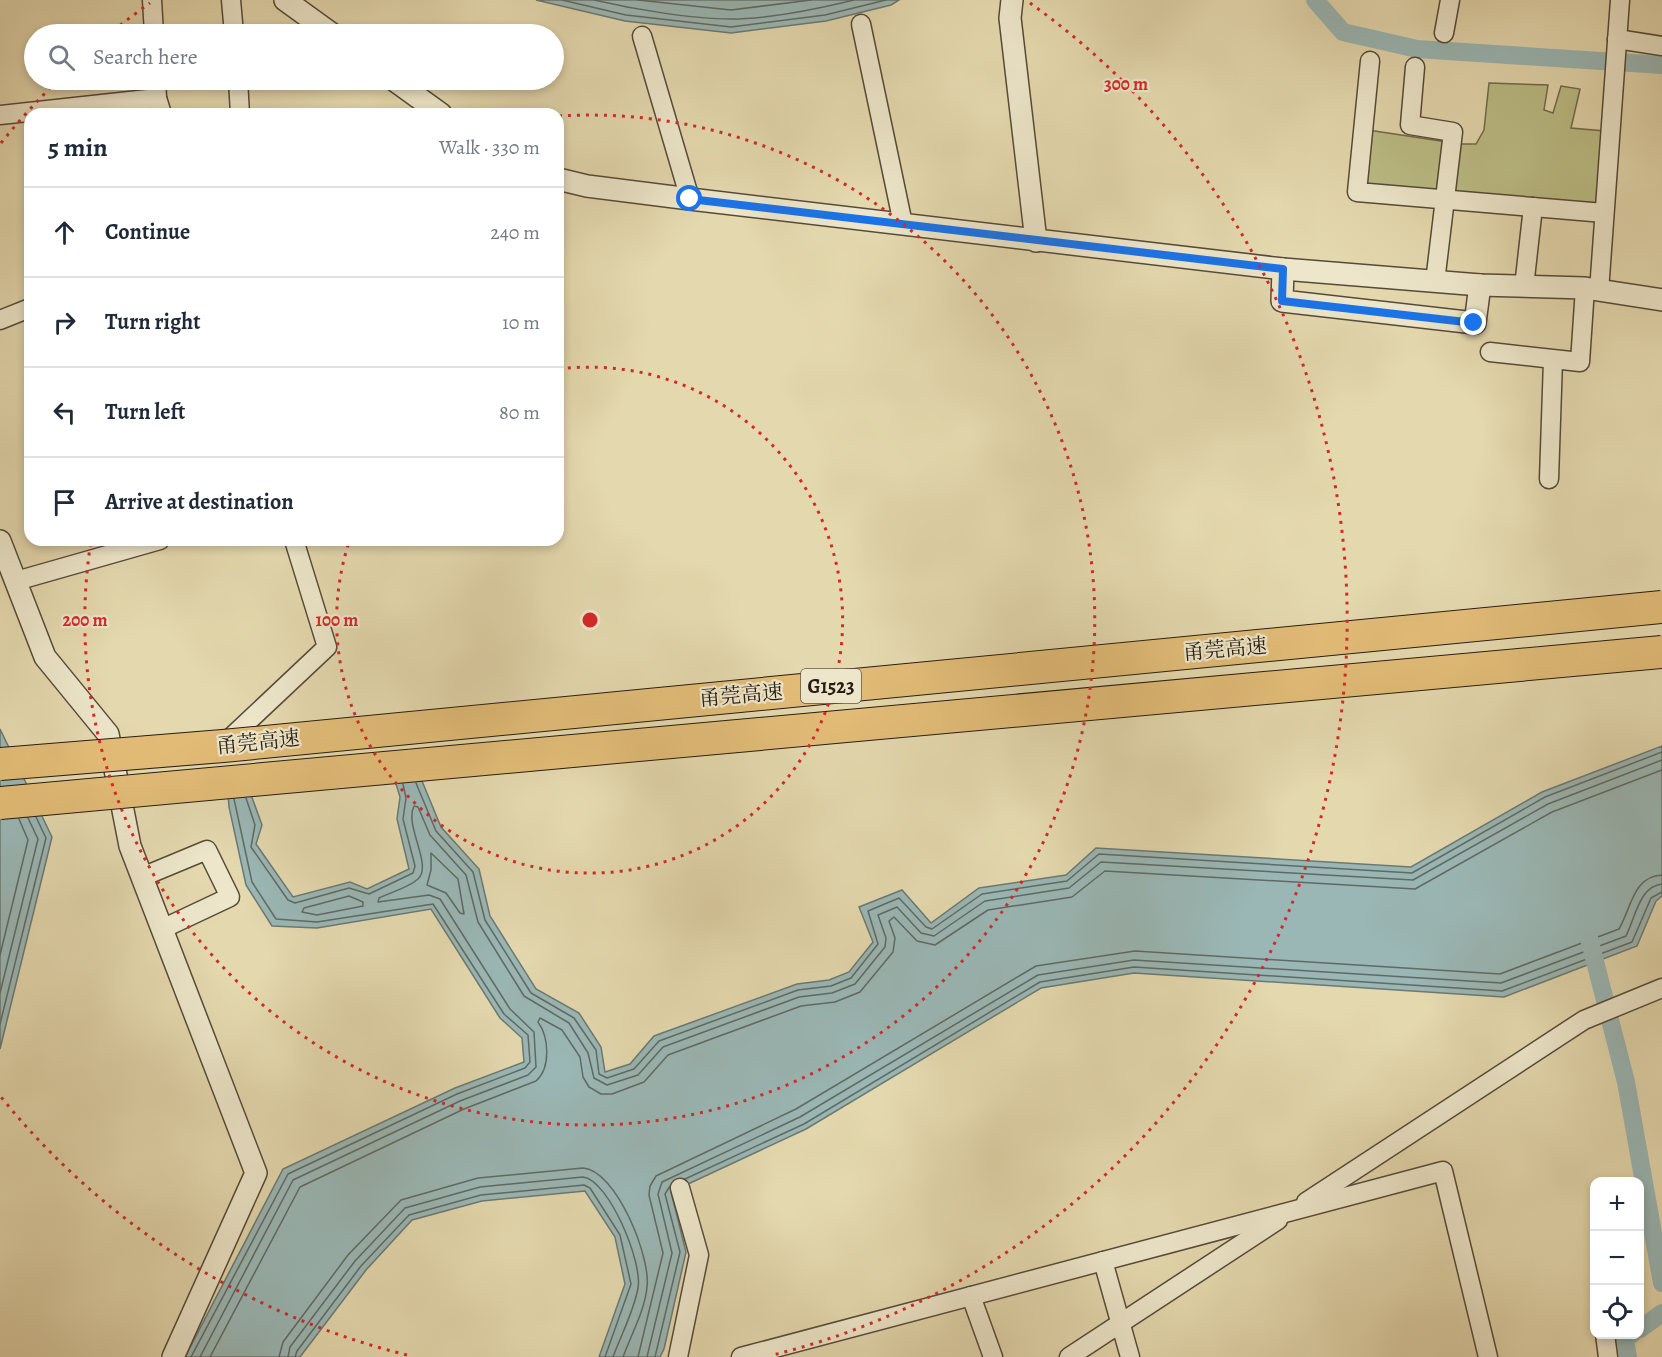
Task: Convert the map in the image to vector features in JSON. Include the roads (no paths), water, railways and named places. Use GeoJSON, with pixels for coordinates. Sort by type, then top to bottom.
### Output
{"type":"FeatureCollection","features":[{"type":"Feature","properties":{"kind":"highway","name":"甬莞高速"},"geometry":{"type":"LineString","coordinates":[[0,764],[223,746],[1662,607]]}},
{"type":"Feature","properties":{"kind":"highway","name":"甬莞高速"},"geometry":{"type":"LineString","coordinates":[[0,803],[1662,652]]}},
{"type":"Feature","properties":{"kind":"street"},"geometry":{"type":"LineString","coordinates":[[152,0],[153,24]]}},
{"type":"Feature","properties":{"kind":"street"},"geometry":{"type":"LineString","coordinates":[[231,0],[233,24]]}},
{"type":"Feature","properties":{"kind":"street"},"geometry":{"type":"LineString","coordinates":[[285,0],[318,24]]}},
{"type":"Feature","properties":{"kind":"street"},"geometry":{"type":"LineString","coordinates":[[1012,0],[1010,18],[1036,241]]}},
{"type":"Feature","properties":{"kind":"street"},"geometry":{"type":"LineString","coordinates":[[1444,33],[1450,0]]}},
{"type":"Feature","properties":{"kind":"street"},"geometry":{"type":"LineString","coordinates":[[1490,352],[1580,362],[1604,213],[1620,0]]}},
{"type":"Feature","properties":{"kind":"street"},"geometry":{"type":"LineString","coordinates":[[861,24],[903,224]]}},
{"type":"Feature","properties":{"kind":"street"},"geometry":{"type":"LineString","coordinates":[[642,36],[690,199]]}},
{"type":"Feature","properties":{"kind":"street"},"geometry":{"type":"LineString","coordinates":[[1616,44],[1662,46]]}},
{"type":"Feature","properties":{"kind":"street"},"geometry":{"type":"LineString","coordinates":[[1370,61],[1357,192],[1604,213]]}},
{"type":"Feature","properties":{"kind":"street"},"geometry":{"type":"LineString","coordinates":[[1415,67],[1410,125],[1453,132],[1435,282]]}},
{"type":"Feature","properties":{"kind":"street"},"geometry":{"type":"LineString","coordinates":[[124,108],[160,106],[158,90]]}},
{"type":"Feature","properties":{"kind":"street"},"geometry":{"type":"LineString","coordinates":[[239,90],[240,108]]}},
{"type":"Feature","properties":{"kind":"street"},"geometry":{"type":"LineString","coordinates":[[408,90],[433,108]]}},
{"type":"Feature","properties":{"kind":"street"},"geometry":{"type":"LineString","coordinates":[[0,115],[24,114]]}},
{"type":"Feature","properties":{"kind":"street"},"geometry":{"type":"LineString","coordinates":[[564,180],[587,186],[690,199],[1283,269],[1435,282],[1592,290],[1662,300]]}},
{"type":"Feature","properties":{"kind":"street"},"geometry":{"type":"LineString","coordinates":[[1524,287],[1533,207]]}},
{"type":"Feature","properties":{"kind":"street"},"geometry":{"type":"LineString","coordinates":[[1283,269],[1282,301],[1474,323],[1480,285]]}},
{"type":"Feature","properties":{"kind":"street"},"geometry":{"type":"LineString","coordinates":[[0,320],[24,310]]}},
{"type":"Feature","properties":{"kind":"street"},"geometry":{"type":"LineString","coordinates":[[1549,479],[1553,360]]}},
{"type":"Feature","properties":{"kind":"street"},"geometry":{"type":"LineString","coordinates":[[0,541],[45,657],[108,734],[130,846],[256,1173],[173,1357]]}},
{"type":"Feature","properties":{"kind":"street"},"geometry":{"type":"LineString","coordinates":[[16,581],[139,546]]}},
{"type":"Feature","properties":{"kind":"street"},"geometry":{"type":"LineString","coordinates":[[223,746],[327,647],[296,546]]}},
{"type":"Feature","properties":{"kind":"street"},"geometry":{"type":"LineString","coordinates":[[142,877],[207,850],[230,897],[162,929]]}},
{"type":"Feature","properties":{"kind":"street"},"geometry":{"type":"LineString","coordinates":[[1069,1357],[1584,1020],[1662,988]]}},
{"type":"Feature","properties":{"kind":"street"},"geometry":{"type":"LineString","coordinates":[[741,1357],[1443,1171],[1488,1357]]}},
{"type":"Feature","properties":{"kind":"street"},"geometry":{"type":"LineString","coordinates":[[678,1357],[699,1255],[680,1188]]}},
{"type":"Feature","properties":{"kind":"street"},"geometry":{"type":"LineString","coordinates":[[1103,1261],[1130,1357]]}},
{"type":"Feature","properties":{"kind":"street"},"geometry":{"type":"LineString","coordinates":[[971,1296],[993,1357]]}},
{"type":"Feature","properties":{"kind":"street"},"geometry":{"type":"LineString","coordinates":[[1606,1339],[1608,1357]]}},
{"type":"Feature","properties":{"kind":"water"},"geometry":{"type":"Polygon","coordinates":[[[536,0],[899,0],[891,5],[826,21],[731,33],[625,21],[536,0]]]}},
{"type":"Feature","properties":{"kind":"water"},"geometry":{"type":"Polygon","coordinates":[[[0,729],[52,837],[0,1049],[0,729]]]}},
{"type":"Feature","properties":{"kind":"water"},"geometry":{"type":"Polygon","coordinates":[[[1662,746],[1662,896],[1656,901],[1637,946],[1504,997],[1134,973],[1041,988],[806,1129],[671,1192],[686,1252],[664,1349],[660,1357],[599,1357],[625,1284],[615,1237],[585,1191],[482,1201],[412,1220],[366,1270],[300,1357],[185,1357],[283,1169],[455,1088],[524,1062],[522,1038],[500,1018],[431,909],[317,928],[272,926],[246,885],[229,807],[227,782],[246,781],[262,825],[256,844],[293,897],[350,882],[367,889],[409,869],[397,819],[400,797],[391,767],[417,769],[441,827],[479,869],[490,916],[536,989],[579,1013],[601,1047],[605,1072],[630,1064],[654,1036],[797,984],[829,980],[849,972],[873,942],[859,907],[902,890],[931,923],[979,888],[1066,875],[1096,848],[1411,867],[1542,792],[1662,746]]]}},
{"type":"Feature","properties":{"kind":"waterway"},"geometry":{"type":"LineString","coordinates":[[1315,0],[1343,32],[1417,49],[1662,65]]}},
{"type":"Feature","properties":{"kind":"waterway"},"geometry":{"type":"LineString","coordinates":[[1589,938],[1626,1082],[1662,1283]]}},
{"type":"Feature","properties":{"kind":"waterway"},"geometry":{"type":"LineString","coordinates":[[1644,1326],[1662,1313]]}},
{"type":"Feature","properties":{"kind":"waterway"},"geometry":{"type":"LineString","coordinates":[[1625,1339],[1628,1357]]}}]}
